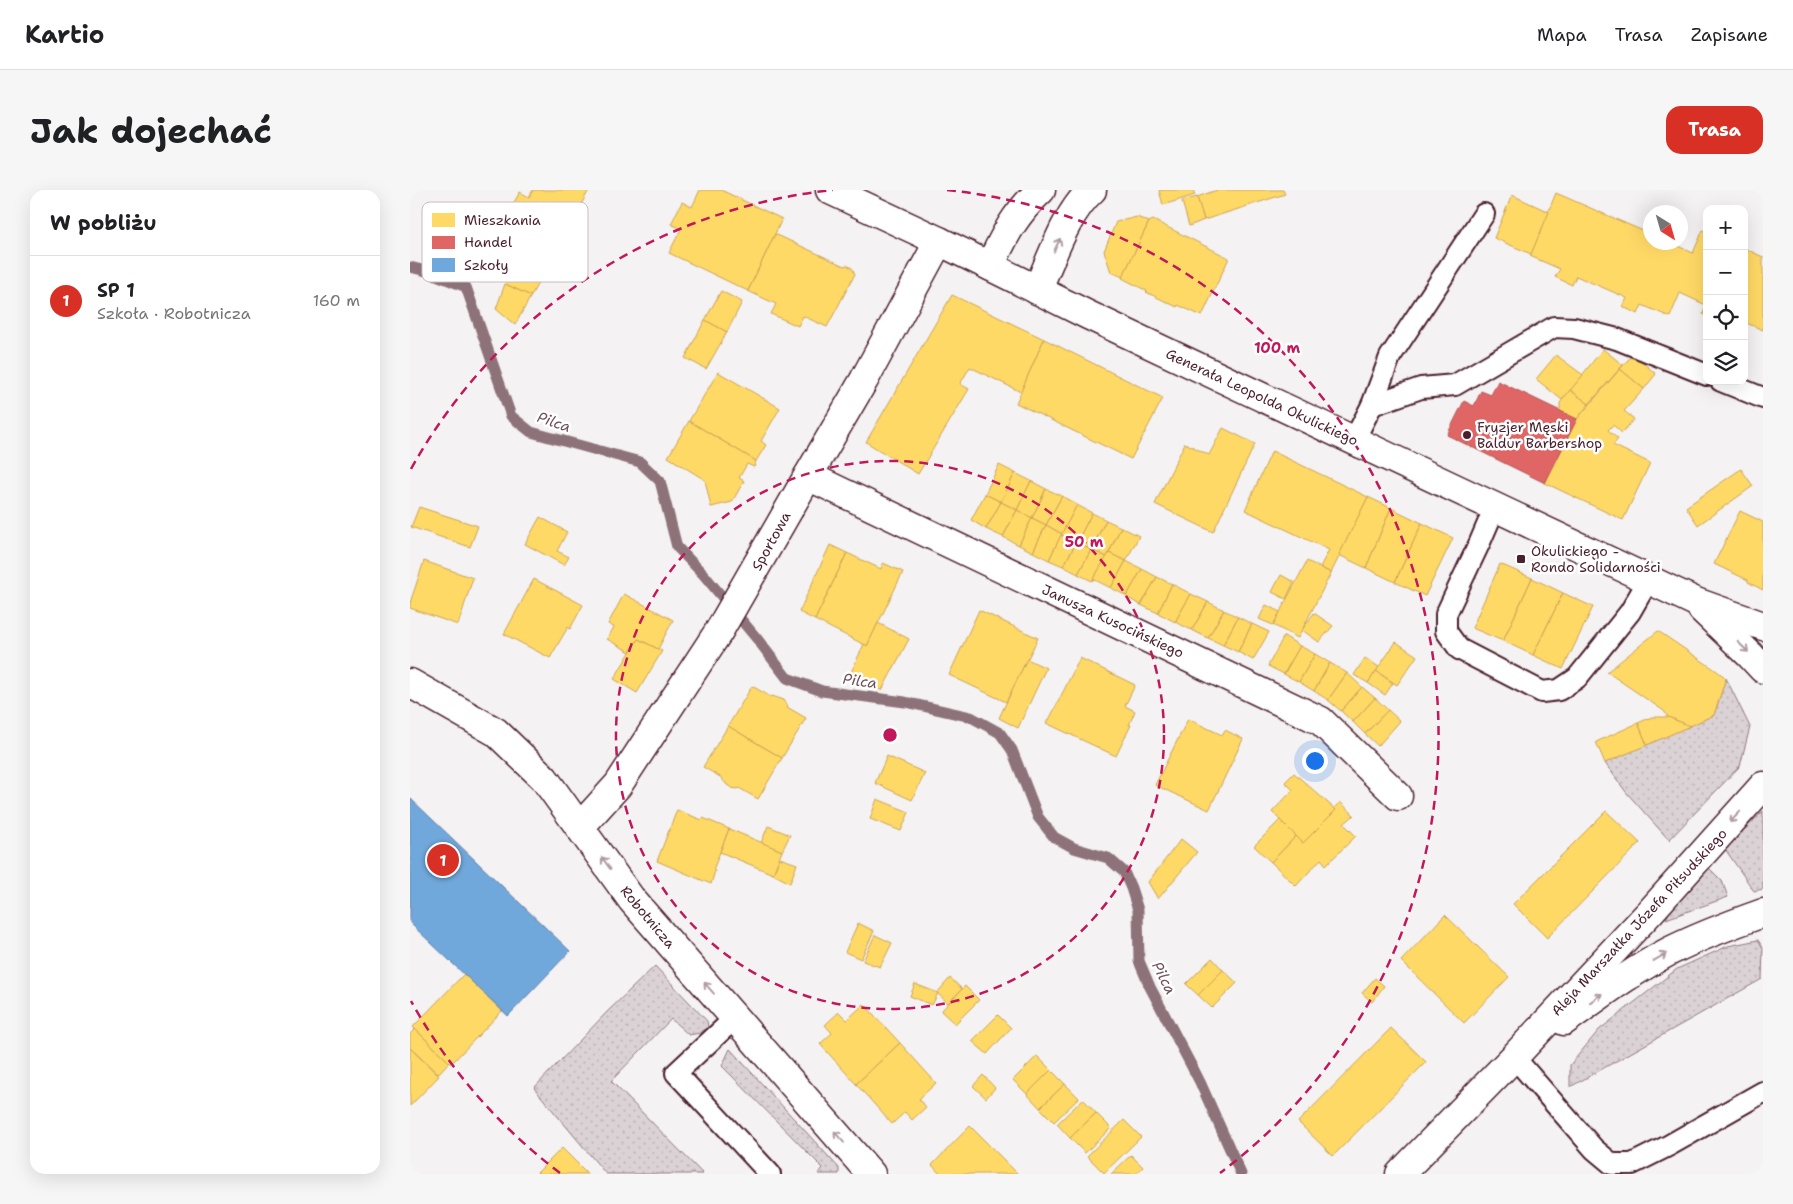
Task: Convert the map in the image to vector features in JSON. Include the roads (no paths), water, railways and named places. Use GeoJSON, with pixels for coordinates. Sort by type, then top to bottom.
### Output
{"type":"FeatureCollection","features":[{"type":"Feature","properties":{"kind":"street","name":"Generała Leopolda Okulickiego"},"geometry":{"type":"LineString","coordinates":[[830,190],[1696,602],[1763,626]]}},
{"type":"Feature","properties":{"kind":"street"},"geometry":{"type":"LineString","coordinates":[[990,266],[1011,223],[1024,205],[1041,190]]}},
{"type":"Feature","properties":{"kind":"street"},"geometry":{"type":"LineString","coordinates":[[1037,290],[1070,220],[1082,200],[1092,190]]}},
{"type":"Feature","properties":{"kind":"street","name":"Sportowa"},"geometry":{"type":"LineString","coordinates":[[580,827],[618,785],[743,592],[864,380],[939,241]]}},
{"type":"Feature","properties":{"kind":"street","name":"Janusza Kusocińskiego"},"geometry":{"type":"LineString","coordinates":[[808,476],[1321,720],[1398,796]]}},
{"type":"Feature","properties":{"kind":"street","name":"Generała Leopolda Okulickiego"},"geometry":{"type":"LineString","coordinates":[[1696,602],[1763,670]]}},
{"type":"Feature","properties":{"kind":"street","name":"Robotnicza"},"geometry":{"type":"LineString","coordinates":[[410,682],[496,732],[544,778],[632,900],[871,1174]]}},
{"type":"Feature","properties":{"kind":"street","name":"Aleja Marszałka Józefa Piłsudskiego"},"geometry":{"type":"LineString","coordinates":[[1400,1174],[1514,1057],[1763,786]]}},
{"type":"Feature","properties":{"kind":"street","name":"Aleja Marszałka Józefa Piłsudskiego"},"geometry":{"type":"LineString","coordinates":[[1514,1057],[1618,982],[1670,952],[1763,913]]}},
{"type":"Feature","properties":{"kind":"lane"},"geometry":{"type":"LineString","coordinates":[[1354,440],[1372,404],[1390,357],[1484,214]]}},
{"type":"Feature","properties":{"kind":"lane"},"geometry":{"type":"LineString","coordinates":[[1372,404],[1421,388],[1456,384],[1554,327],[1574,328],[1617,339],[1703,373]]}},
{"type":"Feature","properties":{"kind":"lane"},"geometry":{"type":"LineString","coordinates":[[1731,385],[1763,398]]}},
{"type":"Feature","properties":{"kind":"lane"},"geometry":{"type":"LineString","coordinates":[[1495,507],[1446,614],[1446,631],[1459,648],[1542,692],[1560,690],[1576,678],[1630,612],[1649,579]]}},
{"type":"Feature","properties":{"kind":"lane"},"geometry":{"type":"LineString","coordinates":[[735,1018],[676,1073],[770,1174]]}},
{"type":"Feature","properties":{"kind":"lane"},"geometry":{"type":"LineString","coordinates":[[1514,1057],[1594,1149],[1612,1164],[1632,1164],[1668,1146],[1763,1092]]}},
{"type":"Feature","properties":{"kind":"waterway","name":"Pilca"},"geometry":{"type":"LineString","coordinates":[[410,267],[422,270]]}},
{"type":"Feature","properties":{"kind":"waterway","name":"Pilca"},"geometry":{"type":"LineString","coordinates":[[454,282],[466,287],[511,416],[531,432],[640,462],[660,481],[677,547],[704,575],[787,678],[822,691],[905,702],[971,717],[1000,733],[1012,750],[1038,817],[1054,837],[1074,848],[1108,858],[1124,872],[1138,910],[1139,961],[1150,987],[1200,1082],[1241,1174]]}},
{"type":"Feature","properties":{"kind":"place","name":"Fryzjer Męski Baldur Barbershop"},"geometry":{"type":"Point","coordinates":[1467,435]}},
{"type":"Feature","properties":{"kind":"place","name":"Okulickiego - Rondo Solidarności"},"geometry":{"type":"Point","coordinates":[1521,559]}},
{"type":"Feature","properties":{"kind":"place","name":"SP 1"},"geometry":{"type":"Point","coordinates":[443,860]}}]}
